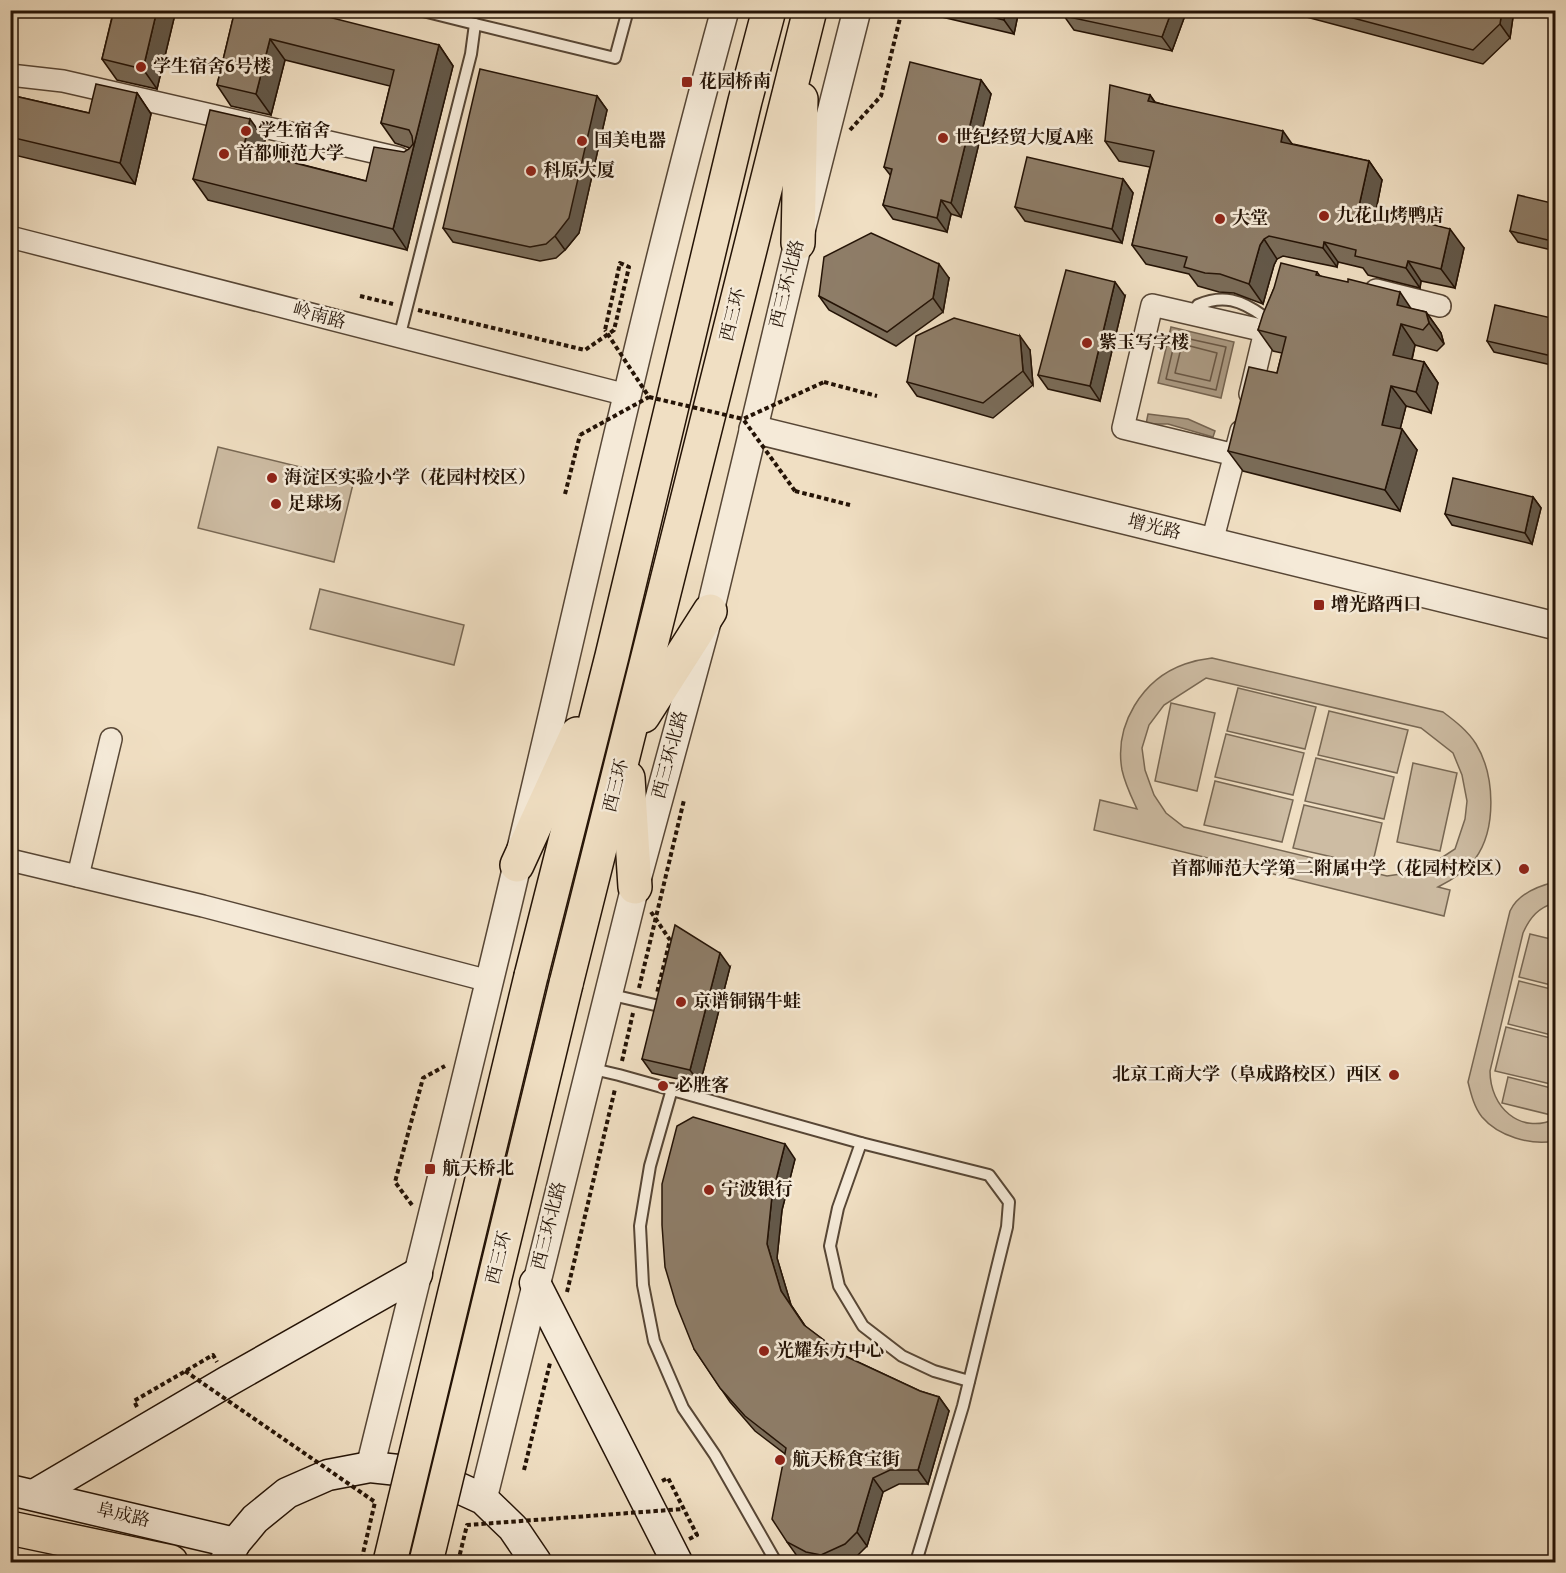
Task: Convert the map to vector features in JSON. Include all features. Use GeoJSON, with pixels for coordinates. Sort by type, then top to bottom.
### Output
{"type":"FeatureCollection","features":[{"type":"Feature","properties":{"kind":"highway"},"geometry":{"type":"LineString","coordinates":[[745,101],[750,10]]}},
{"type":"Feature","properties":{"kind":"highway","name":"西三环"},"geometry":{"type":"LineString","coordinates":[[390,1563],[745,101],[770,10]]}},
{"type":"Feature","properties":{"kind":"highway"},"geometry":{"type":"LineString","coordinates":[[798,243],[806,24]]}},
{"type":"Feature","properties":{"kind":"highway","name":"西三环"},"geometry":{"type":"LineString","coordinates":[[426,1563],[566,984],[806,24]]}},
{"type":"Feature","properties":{"kind":"highway"},"geometry":{"type":"LineString","coordinates":[[635,887],[627,744],[710,611]]}},
{"type":"Feature","properties":{"kind":"highway"},"geometry":{"type":"LineString","coordinates":[[517,865],[612,656]]}},
{"type":"Feature","properties":{"kind":"highway","name":"阜成路"},"geometry":{"type":"LineString","coordinates":[[10,1528],[171,1563]]}},
{"type":"Feature","properties":{"kind":"main road"},"geometry":{"type":"LineString","coordinates":[[22,1493],[228,1381],[417,1274]]}},
{"type":"Feature","properties":{"kind":"main road"},"geometry":{"type":"LineString","coordinates":[[535,1283],[677,1563]]}},
{"type":"Feature","properties":{"kind":"main road"},"geometry":{"type":"LineString","coordinates":[[230,1553],[255,1519],[287,1494],[328,1475],[370,1467],[426,1473],[483,1500],[513,1528],[536,1563]]}},
{"type":"Feature","properties":{"kind":"main road","name":"阜成路"},"geometry":{"type":"LineString","coordinates":[[22,1493],[124,1529],[230,1553]]}},
{"type":"Feature","properties":{"kind":"street"},"geometry":{"type":"LineString","coordinates":[[370,1467],[517,865],[638,396],[704,82],[725,10]]}},
{"type":"Feature","properties":{"kind":"street","name":"西三环北路"},"geometry":{"type":"LineString","coordinates":[[483,1500],[635,887],[710,611],[748,424],[798,243],[857,10]]}},
{"type":"Feature","properties":{"kind":"street"},"geometry":{"type":"LineString","coordinates":[[10,75],[63,81],[415,162]]}},
{"type":"Feature","properties":{"kind":"street","name":"岭南路"},"geometry":{"type":"LineString","coordinates":[[10,237],[399,338],[638,396]]}},
{"type":"Feature","properties":{"kind":"street"},"geometry":{"type":"LineString","coordinates":[[1352,284],[1440,306]]}},
{"type":"Feature","properties":{"kind":"street"},"geometry":{"type":"LineString","coordinates":[[1235,454],[1123,428],[1152,304],[1265,331]]}},
{"type":"Feature","properties":{"kind":"street"},"geometry":{"type":"LineString","coordinates":[[1212,542],[1265,331],[1276,306]]}},
{"type":"Feature","properties":{"kind":"street","name":"增光路"},"geometry":{"type":"LineString","coordinates":[[748,424],[1212,542],[1556,626]]}},
{"type":"Feature","properties":{"kind":"street"},"geometry":{"type":"LineString","coordinates":[[78,876],[111,739]]}},
{"type":"Feature","properties":{"kind":"street"},"geometry":{"type":"LineString","coordinates":[[10,860],[203,906],[489,981]]}},
{"type":"Feature","properties":{"kind":"lane"},"geometry":{"type":"LineString","coordinates":[[419,10],[615,58],[627,10]]}},
{"type":"Feature","properties":{"kind":"lane"},"geometry":{"type":"LineString","coordinates":[[399,338],[471,54],[475,24]]}},
{"type":"Feature","properties":{"kind":"lane"},"geometry":{"type":"LineString","coordinates":[[608,994],[655,1005]]}},
{"type":"Feature","properties":{"kind":"lane"},"geometry":{"type":"LineString","coordinates":[[589,1068],[619,1074],[861,1143],[988,1175],[1009,1203],[1007,1227],[969,1381],[916,1563]]}},
{"type":"Feature","properties":{"kind":"lane"},"geometry":{"type":"LineString","coordinates":[[672,1089],[650,1166],[640,1226],[643,1286],[654,1341],[683,1408],[715,1455],[776,1563]]}},
{"type":"Feature","properties":{"kind":"lane"},"geometry":{"type":"LineString","coordinates":[[861,1143],[838,1208],[830,1246],[839,1286],[863,1326],[902,1356],[934,1371],[969,1381]]}},
{"type":"Feature","properties":{"kind":"lane"},"geometry":{"type":"LineString","coordinates":[[10,1519],[124,1529]]}},
{"type":"Feature","properties":{"kind":"path"},"geometry":{"type":"LineString","coordinates":[[849,131],[881,96],[902,10]]}},
{"type":"Feature","properties":{"kind":"path"},"geometry":{"type":"LineString","coordinates":[[360,296],[585,350],[614,330],[629,267],[620,263],[605,330],[638,396]]}},
{"type":"Feature","properties":{"kind":"path"},"geometry":{"type":"LineString","coordinates":[[748,424],[824,382],[877,396]]}},
{"type":"Feature","properties":{"kind":"path"},"geometry":{"type":"LineString","coordinates":[[566,494],[580,435],[638,396],[748,424],[795,491],[850,505]]}},
{"type":"Feature","properties":{"kind":"path"},"geometry":{"type":"LineString","coordinates":[[524,1470],[686,793]]}},
{"type":"Feature","properties":{"kind":"path"},"geometry":{"type":"LineString","coordinates":[[429,1228],[396,1182],[423,1078],[472,1051]]}},
{"type":"Feature","properties":{"kind":"path"},"geometry":{"type":"LineString","coordinates":[[134,1401],[213,1355]]}},
{"type":"Feature","properties":{"kind":"path"},"geometry":{"type":"LineString","coordinates":[[185,1371],[375,1502],[361,1563]]}},
{"type":"Feature","properties":{"kind":"path"},"geometry":{"type":"LineString","coordinates":[[668,1478],[697,1535]]}},
{"type":"Feature","properties":{"kind":"path"},"geometry":{"type":"LineString","coordinates":[[458,1563],[467,1525],[683,1509]]}},
{"type":"Feature","properties":{"kind":"shaded area","name":"足球场"},"geometry":{"type":"Polygon","coordinates":[[[218,447],[354,480],[334,562],[198,528],[218,447]]]}},
{"type":"Feature","properties":{"kind":"shaded area"},"geometry":{"type":"Polygon","coordinates":[[[320,589],[464,625],[454,665],[310,629],[320,589]]]}},
{"type":"Feature","properties":{"kind":"shaded area"},"geometry":{"type":"Polygon","coordinates":[[[1212,658],[1443,712],[1469,735],[1476,744],[1487,771],[1490,786],[1490,818],[1482,847],[1475,859],[1458,875],[1438,887],[1450,890],[1444,916],[1094,830],[1100,800],[1137,809],[1123,775],[1121,753],[1122,737],[1134,706],[1144,692],[1170,671],[1185,664],[1212,658]],[[1206,678],[1164,705],[1149,725],[1142,748],[1145,770],[1154,795],[1166,813],[1184,827],[1387,876],[1408,873],[1432,864],[1455,849],[1465,819],[1467,801],[1462,775],[1453,753],[1421,728],[1206,678]]]}},
{"type":"Feature","properties":{"kind":"shaded area"},"geometry":{"type":"Polygon","coordinates":[[[1238,688],[1316,707],[1305,749],[1227,731],[1238,688]]]}},
{"type":"Feature","properties":{"kind":"shaded area"},"geometry":{"type":"Polygon","coordinates":[[[1171,703],[1215,713],[1197,791],[1155,781],[1171,703]]]}},
{"type":"Feature","properties":{"kind":"shaded area"},"geometry":{"type":"Polygon","coordinates":[[[1329,711],[1408,730],[1397,773],[1318,755],[1329,711]]]}},
{"type":"Feature","properties":{"kind":"shaded area"},"geometry":{"type":"Polygon","coordinates":[[[1226,734],[1304,753],[1293,795],[1215,777],[1226,734]]]}},
{"type":"Feature","properties":{"kind":"shaded area"},"geometry":{"type":"Polygon","coordinates":[[[1316,758],[1394,777],[1384,819],[1305,801],[1316,758]]]}},
{"type":"Feature","properties":{"kind":"shaded area"},"geometry":{"type":"Polygon","coordinates":[[[1413,763],[1457,773],[1440,851],[1397,842],[1413,763]]]}},
{"type":"Feature","properties":{"kind":"shaded area"},"geometry":{"type":"Polygon","coordinates":[[[1215,781],[1293,800],[1282,842],[1204,825],[1215,781]]]}},
{"type":"Feature","properties":{"kind":"shaded area"},"geometry":{"type":"Polygon","coordinates":[[[1304,805],[1382,823],[1372,866],[1293,848],[1304,805]]]}},
{"type":"Feature","properties":{"kind":"shaded area"},"geometry":{"type":"Polygon","coordinates":[[[1555,882],[1555,903],[1544,907],[1536,914],[1523,933],[1490,1071],[1495,1096],[1509,1114],[1530,1123],[1542,1123],[1555,1119],[1555,1141],[1536,1142],[1516,1138],[1489,1124],[1477,1109],[1468,1082],[1510,911],[1518,900],[1529,892],[1555,882]]]}},
{"type":"Feature","properties":{"kind":"shaded area"},"geometry":{"type":"Polygon","coordinates":[[[1530,934],[1555,940],[1555,986],[1519,977],[1530,934]]]}},
{"type":"Feature","properties":{"kind":"shaded area"},"geometry":{"type":"Polygon","coordinates":[[[1519,981],[1555,990],[1555,1036],[1508,1024],[1519,981]]]}},
{"type":"Feature","properties":{"kind":"shaded area"},"geometry":{"type":"Polygon","coordinates":[[[1506,1027],[1555,1039],[1555,1085],[1495,1071],[1506,1027]]]}},
{"type":"Feature","properties":{"kind":"shaded area"},"geometry":{"type":"Polygon","coordinates":[[[1508,1077],[1555,1089],[1551,1115],[1502,1103],[1508,1077]]]}},
{"type":"Feature","properties":{"kind":"water"},"geometry":{"type":"Polygon","coordinates":[[[1171,327],[1234,342],[1221,398],[1158,383],[1171,327]]]}},
{"type":"Feature","properties":{"kind":"water"},"geometry":{"type":"Polygon","coordinates":[[[1148,414],[1188,419],[1215,431],[1213,437],[1168,424],[1146,424],[1148,414]]]}},
{"type":"Feature","properties":{"kind":"building"},"geometry":{"type":"Polygon","coordinates":[[[114,10],[157,10],[143,69],[102,59],[114,10]]]}},
{"type":"Feature","properties":{"kind":"building"},"geometry":{"type":"Polygon","coordinates":[[[235,10],[301,10],[439,45],[393,229],[193,179],[210,110],[250,119],[243,150],[366,181],[374,147],[404,152],[413,144],[409,130],[381,123],[394,70],[270,39],[256,94],[217,85],[235,10]]]}},
{"type":"Feature","properties":{"kind":"building"},"geometry":{"type":"Polygon","coordinates":[[[964,10],[1006,10],[1004,20],[964,10]]]}},
{"type":"Feature","properties":{"kind":"building"},"geometry":{"type":"Polygon","coordinates":[[[1066,10],[1172,10],[1162,37],[1064,16],[1066,10]]]}},
{"type":"Feature","properties":{"kind":"building"},"geometry":{"type":"Polygon","coordinates":[[[1323,10],[1502,10],[1500,24],[1473,50],[1323,10]]]}},
{"type":"Feature","properties":{"kind":"building","name":"世纪经贸大厦A座"},"geometry":{"type":"Polygon","coordinates":[[[910,62],[981,80],[951,203],[941,200],[937,218],[883,205],[892,169],[884,167],[910,62]]]}},
{"type":"Feature","properties":{"kind":"building","name":"科原大厦"},"geometry":{"type":"Polygon","coordinates":[[[480,69],[597,96],[569,218],[546,244],[530,247],[443,228],[480,69]]]}},
{"type":"Feature","properties":{"kind":"building"},"geometry":{"type":"Polygon","coordinates":[[[96,84],[137,93],[120,163],[10,137],[10,95],[89,113],[96,84]]]}},
{"type":"Feature","properties":{"kind":"building"},"geometry":{"type":"Polygon","coordinates":[[[1110,85],[1150,95],[1148,101],[1283,131],[1281,142],[1369,161],[1359,206],[1450,229],[1441,269],[1408,261],[1406,268],[1355,256],[1356,250],[1324,242],[1323,248],[1269,236],[1260,245],[1249,284],[1220,274],[1205,273],[1184,267],[1187,257],[1132,245],[1154,151],[1105,141],[1110,85]]]}},
{"type":"Feature","properties":{"kind":"building"},"geometry":{"type":"Polygon","coordinates":[[[1027,157],[1123,179],[1112,229],[1015,207],[1027,157]]]}},
{"type":"Feature","properties":{"kind":"building"},"geometry":{"type":"Polygon","coordinates":[[[1518,195],[1556,204],[1556,242],[1510,231],[1518,195]]]}},
{"type":"Feature","properties":{"kind":"building"},"geometry":{"type":"Polygon","coordinates":[[[871,233],[939,264],[933,298],[887,332],[819,296],[824,257],[871,233]]]}},
{"type":"Feature","properties":{"kind":"building"},"geometry":{"type":"Polygon","coordinates":[[[1281,263],[1317,272],[1316,275],[1348,282],[1348,279],[1400,292],[1397,305],[1426,312],[1429,323],[1423,330],[1401,324],[1393,355],[1424,362],[1416,392],[1391,386],[1382,425],[1402,429],[1385,490],[1228,451],[1249,367],[1277,373],[1286,337],[1258,330],[1281,263]]]}},
{"type":"Feature","properties":{"kind":"building","name":"紫玉写字楼"},"geometry":{"type":"Polygon","coordinates":[[[1066,270],[1115,282],[1090,386],[1038,375],[1066,270]]]}},
{"type":"Feature","properties":{"kind":"building"},"geometry":{"type":"Polygon","coordinates":[[[1495,305],[1556,319],[1556,357],[1487,341],[1495,305]]]}},
{"type":"Feature","properties":{"kind":"building"},"geometry":{"type":"Polygon","coordinates":[[[954,318],[1020,336],[1023,371],[983,403],[907,382],[916,336],[954,318]]]}},
{"type":"Feature","properties":{"kind":"building"},"geometry":{"type":"Polygon","coordinates":[[[1453,478],[1533,497],[1525,533],[1445,514],[1453,478]]]}},
{"type":"Feature","properties":{"kind":"building"},"geometry":{"type":"Polygon","coordinates":[[[675,925],[720,953],[690,1070],[642,1059],[675,925]]]}},
{"type":"Feature","properties":{"kind":"building","name":"光耀东方中心"},"geometry":{"type":"Polygon","coordinates":[[[693,1117],[785,1144],[772,1196],[767,1244],[781,1291],[804,1325],[845,1356],[920,1391],[939,1397],[918,1470],[890,1470],[873,1478],[857,1532],[845,1544],[821,1555],[806,1552],[787,1542],[772,1519],[786,1448],[745,1416],[720,1388],[694,1349],[676,1304],[665,1267],[662,1184],[677,1126],[693,1117]]]}},
{"type":"Feature","properties":{"kind":"place","name":"学生宿舍6号楼"},"geometry":{"type":"Point","coordinates":[141,67]}},
{"type":"Feature","properties":{"kind":"place","name":"花园桥南"},"geometry":{"type":"Point","coordinates":[687,82]}},
{"type":"Feature","properties":{"kind":"place","name":"学生宿舍"},"geometry":{"type":"Point","coordinates":[246,131]}},
{"type":"Feature","properties":{"kind":"place","name":"世纪经贸大厦A座"},"geometry":{"type":"Point","coordinates":[943,138]}},
{"type":"Feature","properties":{"kind":"place","name":"国美电器"},"geometry":{"type":"Point","coordinates":[582,141]}},
{"type":"Feature","properties":{"kind":"place","name":"首都师范大学"},"geometry":{"type":"Point","coordinates":[224,154]}},
{"type":"Feature","properties":{"kind":"place","name":"科原大厦"},"geometry":{"type":"Point","coordinates":[531,171]}},
{"type":"Feature","properties":{"kind":"place","name":"九花山烤鸭店"},"geometry":{"type":"Point","coordinates":[1324,216]}},
{"type":"Feature","properties":{"kind":"place","name":"大堂"},"geometry":{"type":"Point","coordinates":[1220,219]}},
{"type":"Feature","properties":{"kind":"place","name":"紫玉写字楼"},"geometry":{"type":"Point","coordinates":[1087,343]}},
{"type":"Feature","properties":{"kind":"place","name":"海淀区实验小学（花园村校区）"},"geometry":{"type":"Point","coordinates":[272,478]}},
{"type":"Feature","properties":{"kind":"place","name":"足球场"},"geometry":{"type":"Point","coordinates":[276,504]}},
{"type":"Feature","properties":{"kind":"place","name":"增光路西口"},"geometry":{"type":"Point","coordinates":[1319,605]}},
{"type":"Feature","properties":{"kind":"place","name":"首都师范大学第二附属中学（花园村校区）"},"geometry":{"type":"Point","coordinates":[1524,869]}},
{"type":"Feature","properties":{"kind":"place","name":"京谱铜锅牛蛙"},"geometry":{"type":"Point","coordinates":[681,1002]}},
{"type":"Feature","properties":{"kind":"place","name":"北京工商大学（阜成路校区）西区"},"geometry":{"type":"Point","coordinates":[1394,1075]}},
{"type":"Feature","properties":{"kind":"place","name":"必胜客"},"geometry":{"type":"Point","coordinates":[663,1086]}},
{"type":"Feature","properties":{"kind":"place","name":"航天桥北"},"geometry":{"type":"Point","coordinates":[430,1169]}},
{"type":"Feature","properties":{"kind":"place","name":"宁波银行"},"geometry":{"type":"Point","coordinates":[709,1190]}},
{"type":"Feature","properties":{"kind":"place","name":"光耀东方中心"},"geometry":{"type":"Point","coordinates":[764,1351]}},
{"type":"Feature","properties":{"kind":"place","name":"航天桥食宝街"},"geometry":{"type":"Point","coordinates":[780,1460]}}]}
